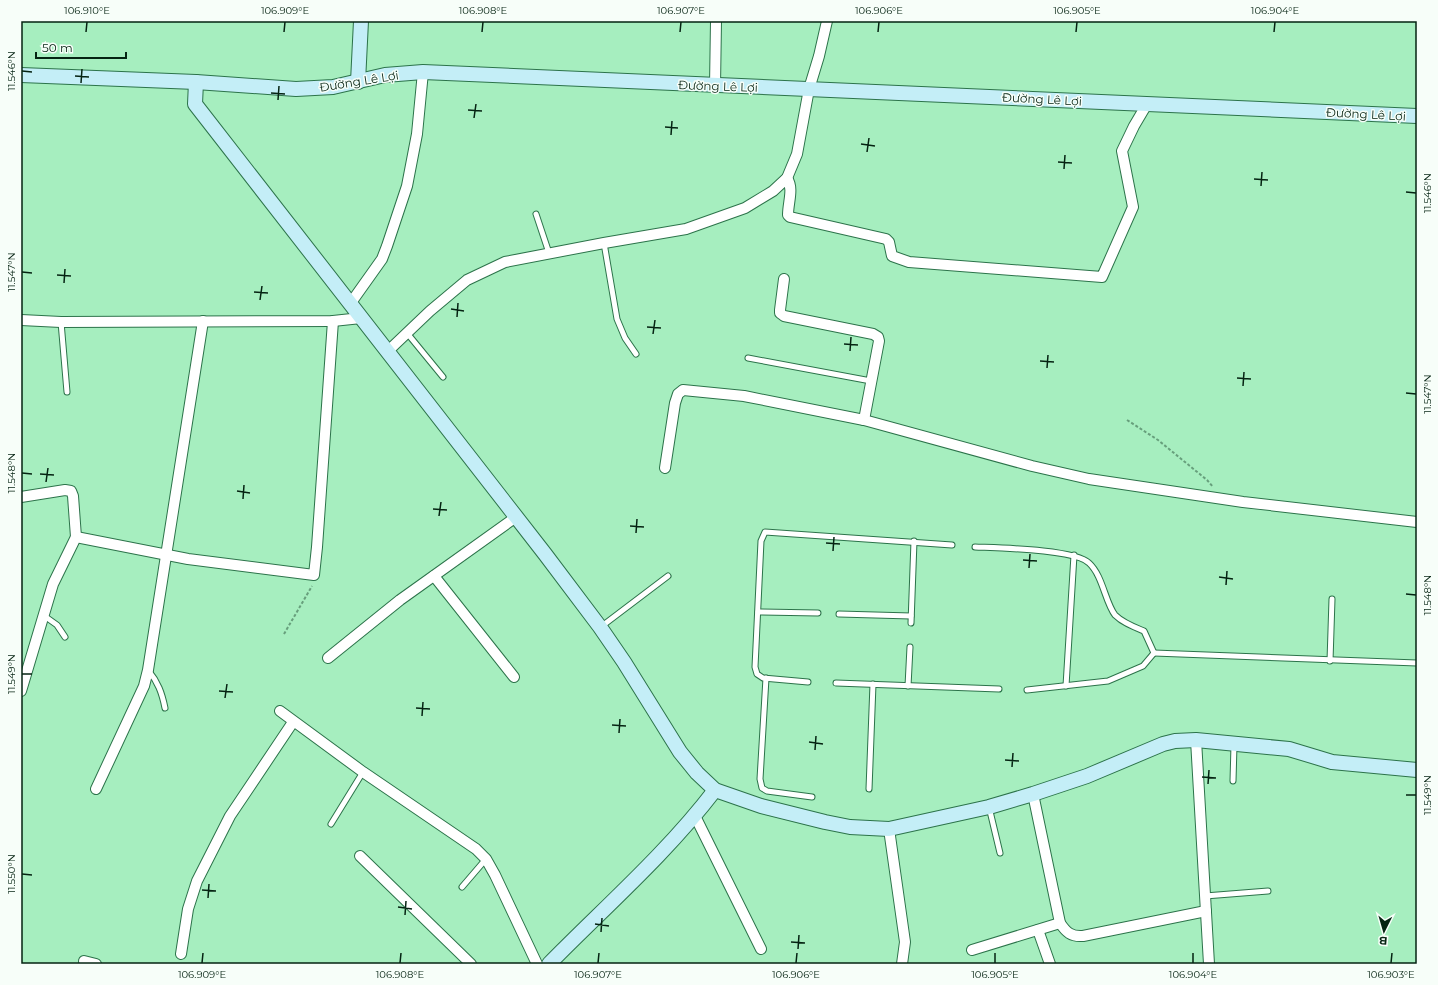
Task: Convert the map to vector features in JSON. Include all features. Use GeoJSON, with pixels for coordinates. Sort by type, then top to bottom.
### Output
{"type":"FeatureCollection","features":[{"type":"Feature","properties":{"kind":"street"},"geometry":{"type":"LineString","coordinates":[[358,82],[361,21]]}},
{"type":"Feature","properties":{"kind":"street"},"geometry":{"type":"LineString","coordinates":[[714,86],[716,21]]}},
{"type":"Feature","properties":{"kind":"street"},"geometry":{"type":"LineString","coordinates":[[388,351],[430,310],[467,280],[506,262],[686,229],[745,208],[774,191],[787,178],[797,154],[809,89],[819,56],[827,21]]}},
{"type":"Feature","properties":{"kind":"street"},"geometry":{"type":"LineString","coordinates":[[350,304],[382,258],[407,186],[417,134],[423,72]]}},
{"type":"Feature","properties":{"kind":"street","name":"Đường Lê Lợi"},"geometry":{"type":"LineString","coordinates":[[21,75],[196,82],[296,89],[333,87],[385,75],[423,72],[1417,116]]}},
{"type":"Feature","properties":{"kind":"street"},"geometry":{"type":"LineString","coordinates":[[196,82],[195,104],[516,516],[600,627],[650,700],[680,752],[697,773],[714,790],[761,806],[825,822],[850,827],[889,829],[989,807],[1034,794],[1086,776],[1163,744],[1175,741],[1196,740],[1234,745],[1289,749],[1332,762],[1417,770]]}},
{"type":"Feature","properties":{"kind":"street"},"geometry":{"type":"LineString","coordinates":[[787,178],[791,186],[788,215],[790,217],[886,239],[889,242],[891,255],[908,262],[1102,276],[1133,207],[1122,151],[1147,104]]}},
{"type":"Feature","properties":{"kind":"street"},"geometry":{"type":"LineString","coordinates":[[784,279],[780,310],[780,313],[784,316],[873,334],[878,337],[879,341],[864,420]]}},
{"type":"Feature","properties":{"kind":"street"},"geometry":{"type":"LineString","coordinates":[[21,320],[61,322],[333,321],[361,318]]}},
{"type":"Feature","properties":{"kind":"street"},"geometry":{"type":"LineString","coordinates":[[96,790],[144,686],[148,670],[203,321]]}},
{"type":"Feature","properties":{"kind":"street"},"geometry":{"type":"LineString","coordinates":[[76,537],[166,555],[314,575],[333,321]]}},
{"type":"Feature","properties":{"kind":"street"},"geometry":{"type":"LineString","coordinates":[[665,468],[675,403],[678,394],[683,390],[744,396],[864,420],[1032,466],[1089,479],[1222,499],[1417,522]]}},
{"type":"Feature","properties":{"kind":"street"},"geometry":{"type":"LineString","coordinates":[[21,497],[65,490],[71,491],[73,496],[76,537],[53,584],[21,691]]}},
{"type":"Feature","properties":{"kind":"street"},"geometry":{"type":"LineString","coordinates":[[328,658],[400,600],[516,516]]}},
{"type":"Feature","properties":{"kind":"street"},"geometry":{"type":"LineString","coordinates":[[434,576],[514,677]]}},
{"type":"Feature","properties":{"kind":"street"},"geometry":{"type":"LineString","coordinates":[[280,711],[363,772],[476,849],[486,859],[495,875],[537,964]]}},
{"type":"Feature","properties":{"kind":"street"},"geometry":{"type":"LineString","coordinates":[[181,954],[188,909],[197,882],[230,816],[293,722]]}},
{"type":"Feature","properties":{"kind":"street"},"geometry":{"type":"LineString","coordinates":[[1196,740],[1209,964]]}},
{"type":"Feature","properties":{"kind":"street"},"geometry":{"type":"LineString","coordinates":[[549,964],[622,893],[695,816],[714,790]]}},
{"type":"Feature","properties":{"kind":"street"},"geometry":{"type":"LineString","coordinates":[[1034,794],[1060,923],[1066,932],[1076,937],[1206,911]]}},
{"type":"Feature","properties":{"kind":"street"},"geometry":{"type":"LineString","coordinates":[[695,816],[761,950]]}},
{"type":"Feature","properties":{"kind":"street"},"geometry":{"type":"LineString","coordinates":[[889,829],[905,942],[902,964]]}},
{"type":"Feature","properties":{"kind":"street"},"geometry":{"type":"LineString","coordinates":[[360,856],[471,964]]}},
{"type":"Feature","properties":{"kind":"street"},"geometry":{"type":"LineString","coordinates":[[972,950],[1060,923]]}},
{"type":"Feature","properties":{"kind":"street"},"geometry":{"type":"LineString","coordinates":[[1038,930],[1050,964]]}},
{"type":"Feature","properties":{"kind":"street"},"geometry":{"type":"LineString","coordinates":[[84,961],[96,964]]}},
{"type":"Feature","properties":{"kind":"lane"},"geometry":{"type":"LineString","coordinates":[[536,214],[549,254]]}},
{"type":"Feature","properties":{"kind":"lane"},"geometry":{"type":"LineString","coordinates":[[604,243],[616,319],[625,338],[636,354]]}},
{"type":"Feature","properties":{"kind":"lane"},"geometry":{"type":"LineString","coordinates":[[61,322],[67,392]]}},
{"type":"Feature","properties":{"kind":"lane"},"geometry":{"type":"LineString","coordinates":[[406,333],[442,376]]}},
{"type":"Feature","properties":{"kind":"lane"},"geometry":{"type":"LineString","coordinates":[[748,358],[871,381]]}},
{"type":"Feature","properties":{"kind":"lane"},"geometry":{"type":"LineString","coordinates":[[808,682],[766,678],[757,674],[755,667],[761,541],[765,532],[952,545]]}},
{"type":"Feature","properties":{"kind":"lane"},"geometry":{"type":"LineString","coordinates":[[911,623],[914,542]]}},
{"type":"Feature","properties":{"kind":"lane"},"geometry":{"type":"LineString","coordinates":[[975,547],[1074,555],[1089,563],[1102,583],[1114,614],[1124,622],[1144,631],[1154,653]]}},
{"type":"Feature","properties":{"kind":"lane"},"geometry":{"type":"LineString","coordinates":[[1066,686],[1074,555]]}},
{"type":"Feature","properties":{"kind":"lane"},"geometry":{"type":"LineString","coordinates":[[600,627],[668,576]]}},
{"type":"Feature","properties":{"kind":"lane"},"geometry":{"type":"LineString","coordinates":[[1330,661],[1332,599]]}},
{"type":"Feature","properties":{"kind":"lane"},"geometry":{"type":"LineString","coordinates":[[758,612],[818,613]]}},
{"type":"Feature","properties":{"kind":"lane"},"geometry":{"type":"LineString","coordinates":[[839,614],[911,616]]}},
{"type":"Feature","properties":{"kind":"lane"},"geometry":{"type":"LineString","coordinates":[[43,615],[57,625],[65,637]]}},
{"type":"Feature","properties":{"kind":"lane"},"geometry":{"type":"LineString","coordinates":[[908,686],[910,646]]}},
{"type":"Feature","properties":{"kind":"lane"},"geometry":{"type":"LineString","coordinates":[[1154,653],[1330,661],[1417,663]]}},
{"type":"Feature","properties":{"kind":"lane"},"geometry":{"type":"LineString","coordinates":[[1027,690],[1108,681],[1143,666],[1154,653]]}},
{"type":"Feature","properties":{"kind":"lane"},"geometry":{"type":"LineString","coordinates":[[148,670],[156,679],[165,708]]}},
{"type":"Feature","properties":{"kind":"lane"},"geometry":{"type":"LineString","coordinates":[[766,678],[760,779],[762,788],[767,791],[812,797]]}},
{"type":"Feature","properties":{"kind":"lane"},"geometry":{"type":"LineString","coordinates":[[836,683],[999,689]]}},
{"type":"Feature","properties":{"kind":"lane"},"geometry":{"type":"LineString","coordinates":[[869,789],[872,684]]}},
{"type":"Feature","properties":{"kind":"lane"},"geometry":{"type":"LineString","coordinates":[[1233,782],[1234,745]]}},
{"type":"Feature","properties":{"kind":"lane"},"geometry":{"type":"LineString","coordinates":[[331,824],[363,772]]}},
{"type":"Feature","properties":{"kind":"lane"},"geometry":{"type":"LineString","coordinates":[[989,807],[1000,853]]}},
{"type":"Feature","properties":{"kind":"lane"},"geometry":{"type":"LineString","coordinates":[[462,887],[486,859]]}},
{"type":"Feature","properties":{"kind":"lane"},"geometry":{"type":"LineString","coordinates":[[1205,896],[1268,891]]}},
{"type":"Feature","properties":{"kind":"path"},"geometry":{"type":"LineString","coordinates":[[1127,420],[1158,440],[1208,480],[1222,499]]}},
{"type":"Feature","properties":{"kind":"path"},"geometry":{"type":"LineString","coordinates":[[284,634],[311,587],[314,575]]}}]}
